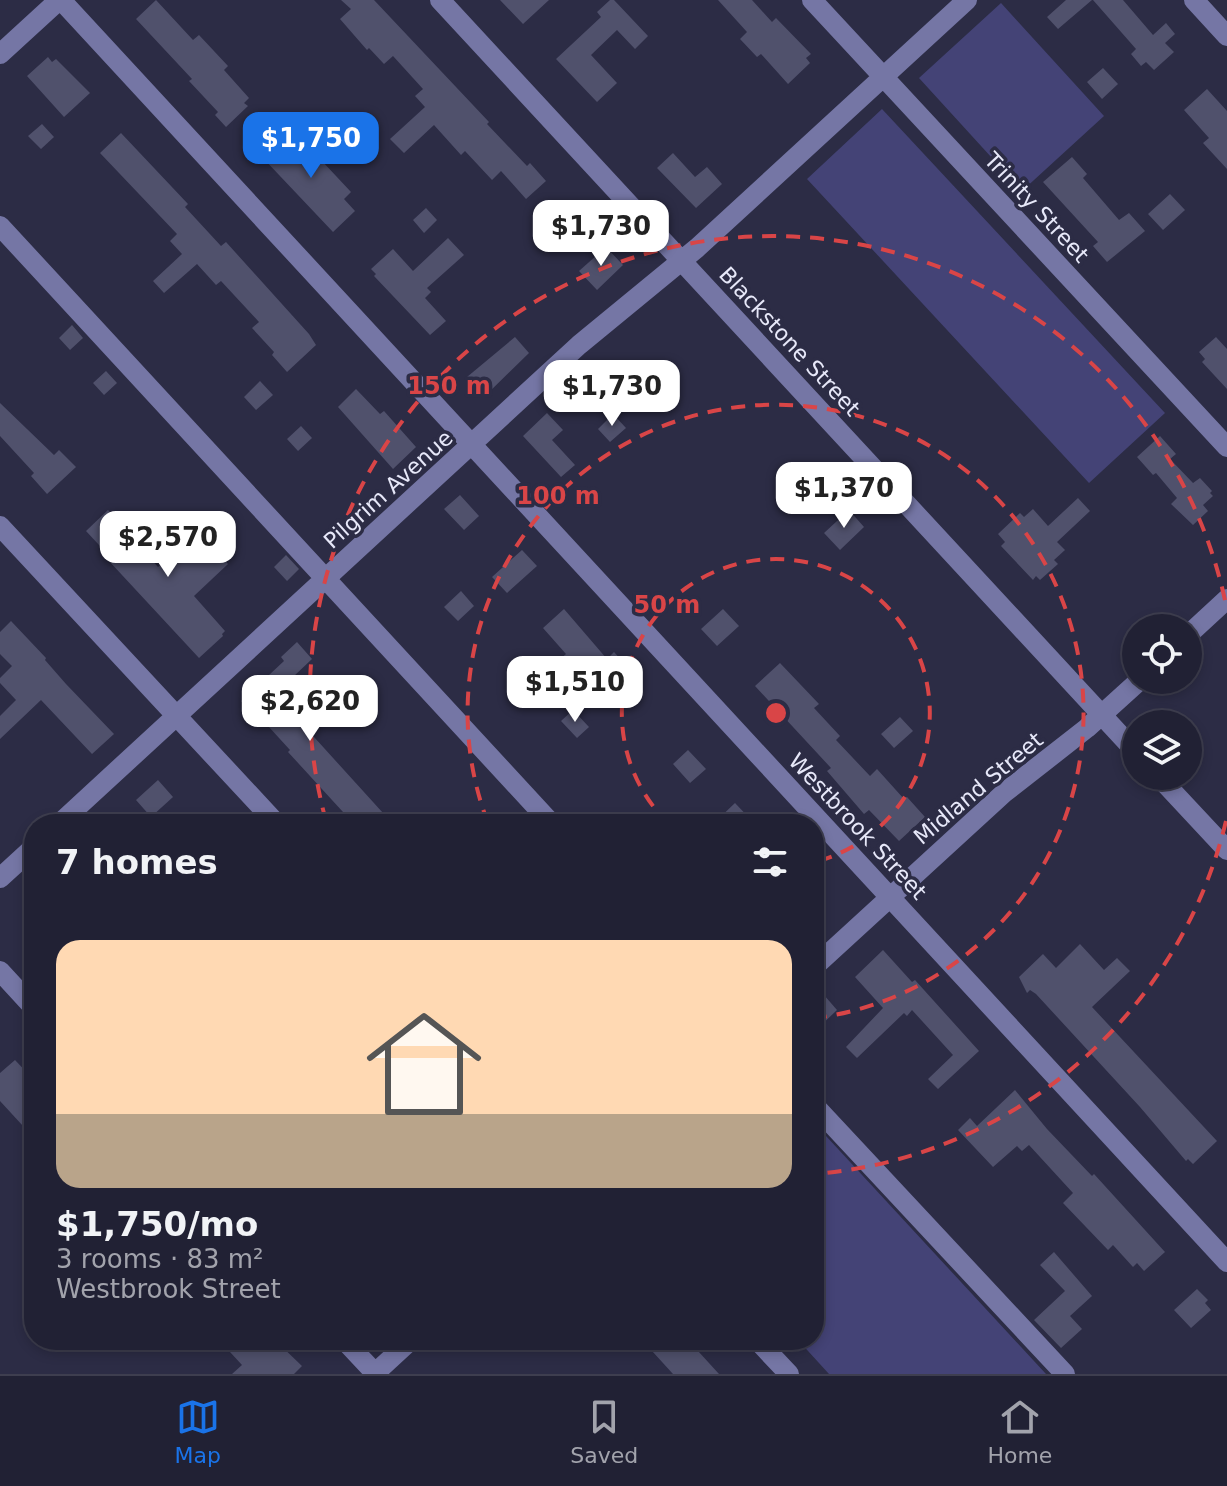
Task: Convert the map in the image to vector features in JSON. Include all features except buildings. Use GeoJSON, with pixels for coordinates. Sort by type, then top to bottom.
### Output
{"type":"FeatureCollection","features":[{"type":"Feature","properties":{"kind":"street"},"geometry":{"type":"LineString","coordinates":[[0,54],[60,0]]}},
{"type":"Feature","properties":{"kind":"street","name":"Westbrook Street"},"geometry":{"type":"LineString","coordinates":[[60,0],[815,814]]}},
{"type":"Feature","properties":{"kind":"street","name":"Blackstone Street"},"geometry":{"type":"LineString","coordinates":[[440,0],[1122,736]]}},
{"type":"Feature","properties":{"kind":"street","name":"Trinity Street"},"geometry":{"type":"LineString","coordinates":[[812,0],[1227,447]]}},
{"type":"Feature","properties":{"kind":"street","name":"Pilgrim Avenue"},"geometry":{"type":"LineString","coordinates":[[70,814],[579,345],[682,260],[967,0]]}},
{"type":"Feature","properties":{"kind":"street"},"geometry":{"type":"LineString","coordinates":[[1194,0],[1227,36]]}},
{"type":"Feature","properties":{"kind":"street"},"geometry":{"type":"LineString","coordinates":[[0,226],[543,814]]}},
{"type":"Feature","properties":{"kind":"street"},"geometry":{"type":"LineString","coordinates":[[0,526],[268,814]]}},
{"type":"Feature","properties":{"kind":"street"},"geometry":{"type":"LineString","coordinates":[[1202,622],[1227,599]]}},
{"type":"Feature","properties":{"kind":"street","name":"Midland Street"},"geometry":{"type":"LineString","coordinates":[[824,958],[1004,793],[1124,694]]}},
{"type":"Feature","properties":{"kind":"street"},"geometry":{"type":"LineString","coordinates":[[1171,790],[1227,850]]}},
{"type":"Feature","properties":{"kind":"street","name":"Westbrook Street"},"geometry":{"type":"LineString","coordinates":[[824,824],[1014,1034],[1227,1262]]}},
{"type":"Feature","properties":{"kind":"street"},"geometry":{"type":"LineString","coordinates":[[0,878],[24,856]]}},
{"type":"Feature","properties":{"kind":"street"},"geometry":{"type":"LineString","coordinates":[[0,971],[24,997]]}},
{"type":"Feature","properties":{"kind":"street"},"geometry":{"type":"LineString","coordinates":[[824,1116],[1065,1374]]}},
{"type":"Feature","properties":{"kind":"street"},"geometry":{"type":"LineString","coordinates":[[353,1350],[375,1374],[400,1350]]}},
{"type":"Feature","properties":{"kind":"street"},"geometry":{"type":"LineString","coordinates":[[766,1350],[789,1374]]}},
{"type":"Feature","properties":{"kind":"shaded area"},"geometry":{"type":"Polygon","coordinates":[[[1001,3],[1104,116],[1022,191],[919,78],[1001,3]]]}},
{"type":"Feature","properties":{"kind":"shaded area"},"geometry":{"type":"Polygon","coordinates":[[[882,109],[1165,413],[1089,483],[807,179],[882,109]]]}},
{"type":"Feature","properties":{"kind":"shaded area"},"geometry":{"type":"Polygon","coordinates":[[[824,1134],[1046,1374],[829,1374],[807,1350],[824,1350],[824,1134]]]}}]}
